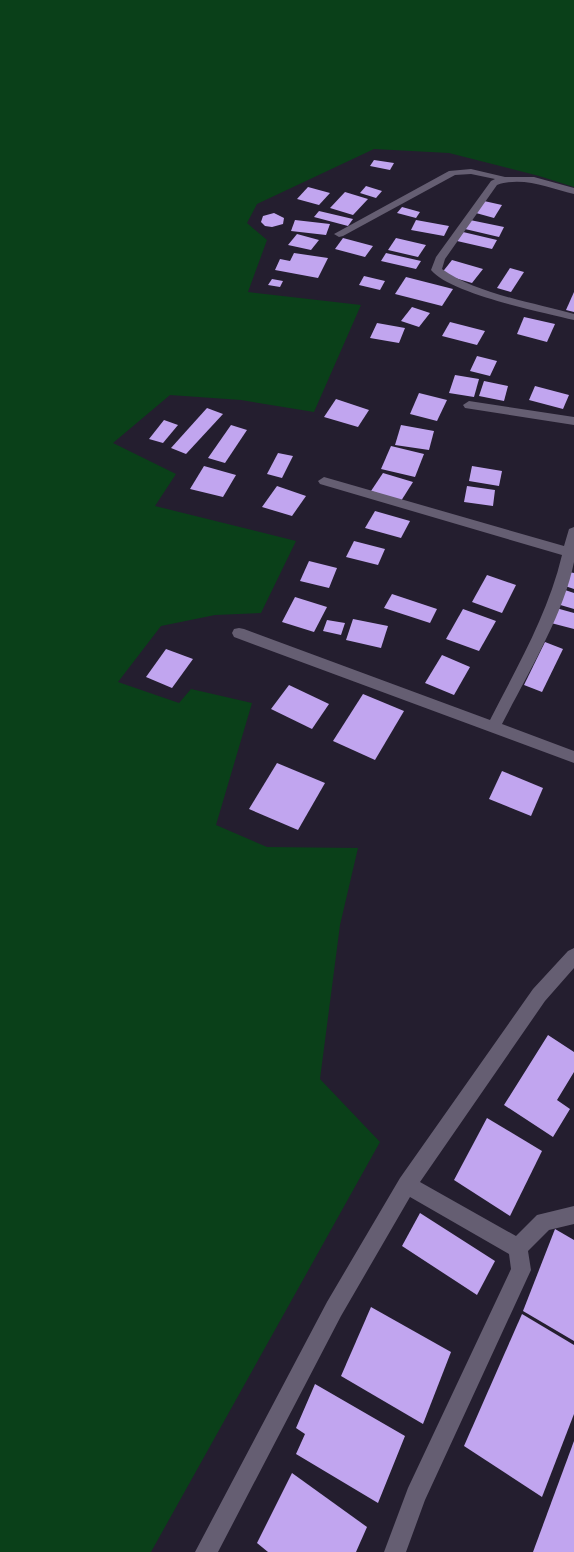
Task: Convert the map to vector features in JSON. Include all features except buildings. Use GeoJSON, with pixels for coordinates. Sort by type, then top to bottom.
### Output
{"type":"FeatureCollection","features":[{"type":"Feature","properties":{"kind":"street"},"geometry":{"type":"LineString","coordinates":[[339,234],[452,173],[464,170],[478,171],[503,179],[531,180],[574,191]]}},
{"type":"Feature","properties":{"kind":"street"},"geometry":{"type":"LineString","coordinates":[[503,179],[494,183],[490,188],[440,259],[436,270],[441,277],[466,287],[574,317]]}},
{"type":"Feature","properties":{"kind":"street"},"geometry":{"type":"LineString","coordinates":[[469,405],[574,421]]}},
{"type":"Feature","properties":{"kind":"street"},"geometry":{"type":"LineString","coordinates":[[324,481],[572,553]]}},
{"type":"Feature","properties":{"kind":"street"},"geometry":{"type":"LineString","coordinates":[[493,727],[544,627],[572,553],[574,532]]}},
{"type":"Feature","properties":{"kind":"street"},"geometry":{"type":"LineString","coordinates":[[239,633],[574,757]]}},
{"type":"Feature","properties":{"kind":"street"},"geometry":{"type":"LineString","coordinates":[[206,1552],[334,1309],[408,1185],[539,995],[574,956]]}},
{"type":"Feature","properties":{"kind":"street"},"geometry":{"type":"LineString","coordinates":[[408,1185],[518,1248]]}},
{"type":"Feature","properties":{"kind":"street"},"geometry":{"type":"LineString","coordinates":[[518,1248],[544,1222],[574,1215]]}},
{"type":"Feature","properties":{"kind":"street"},"geometry":{"type":"LineString","coordinates":[[395,1552],[416,1496],[521,1270],[518,1248]]}},
{"type":"Feature","properties":{"kind":"green space"},"geometry":{"type":"Polygon","coordinates":[[[0,0],[574,0],[574,187],[449,153],[374,149],[257,204],[247,223],[267,240],[248,292],[361,305],[314,412],[241,400],[170,395],[113,443],[176,474],[155,506],[296,541],[261,613],[215,615],[161,626],[118,682],[179,703],[191,689],[252,703],[216,825],[267,847],[358,848],[340,925],[320,1079],[380,1142],[151,1552],[0,1552],[0,0]]]}}]}
